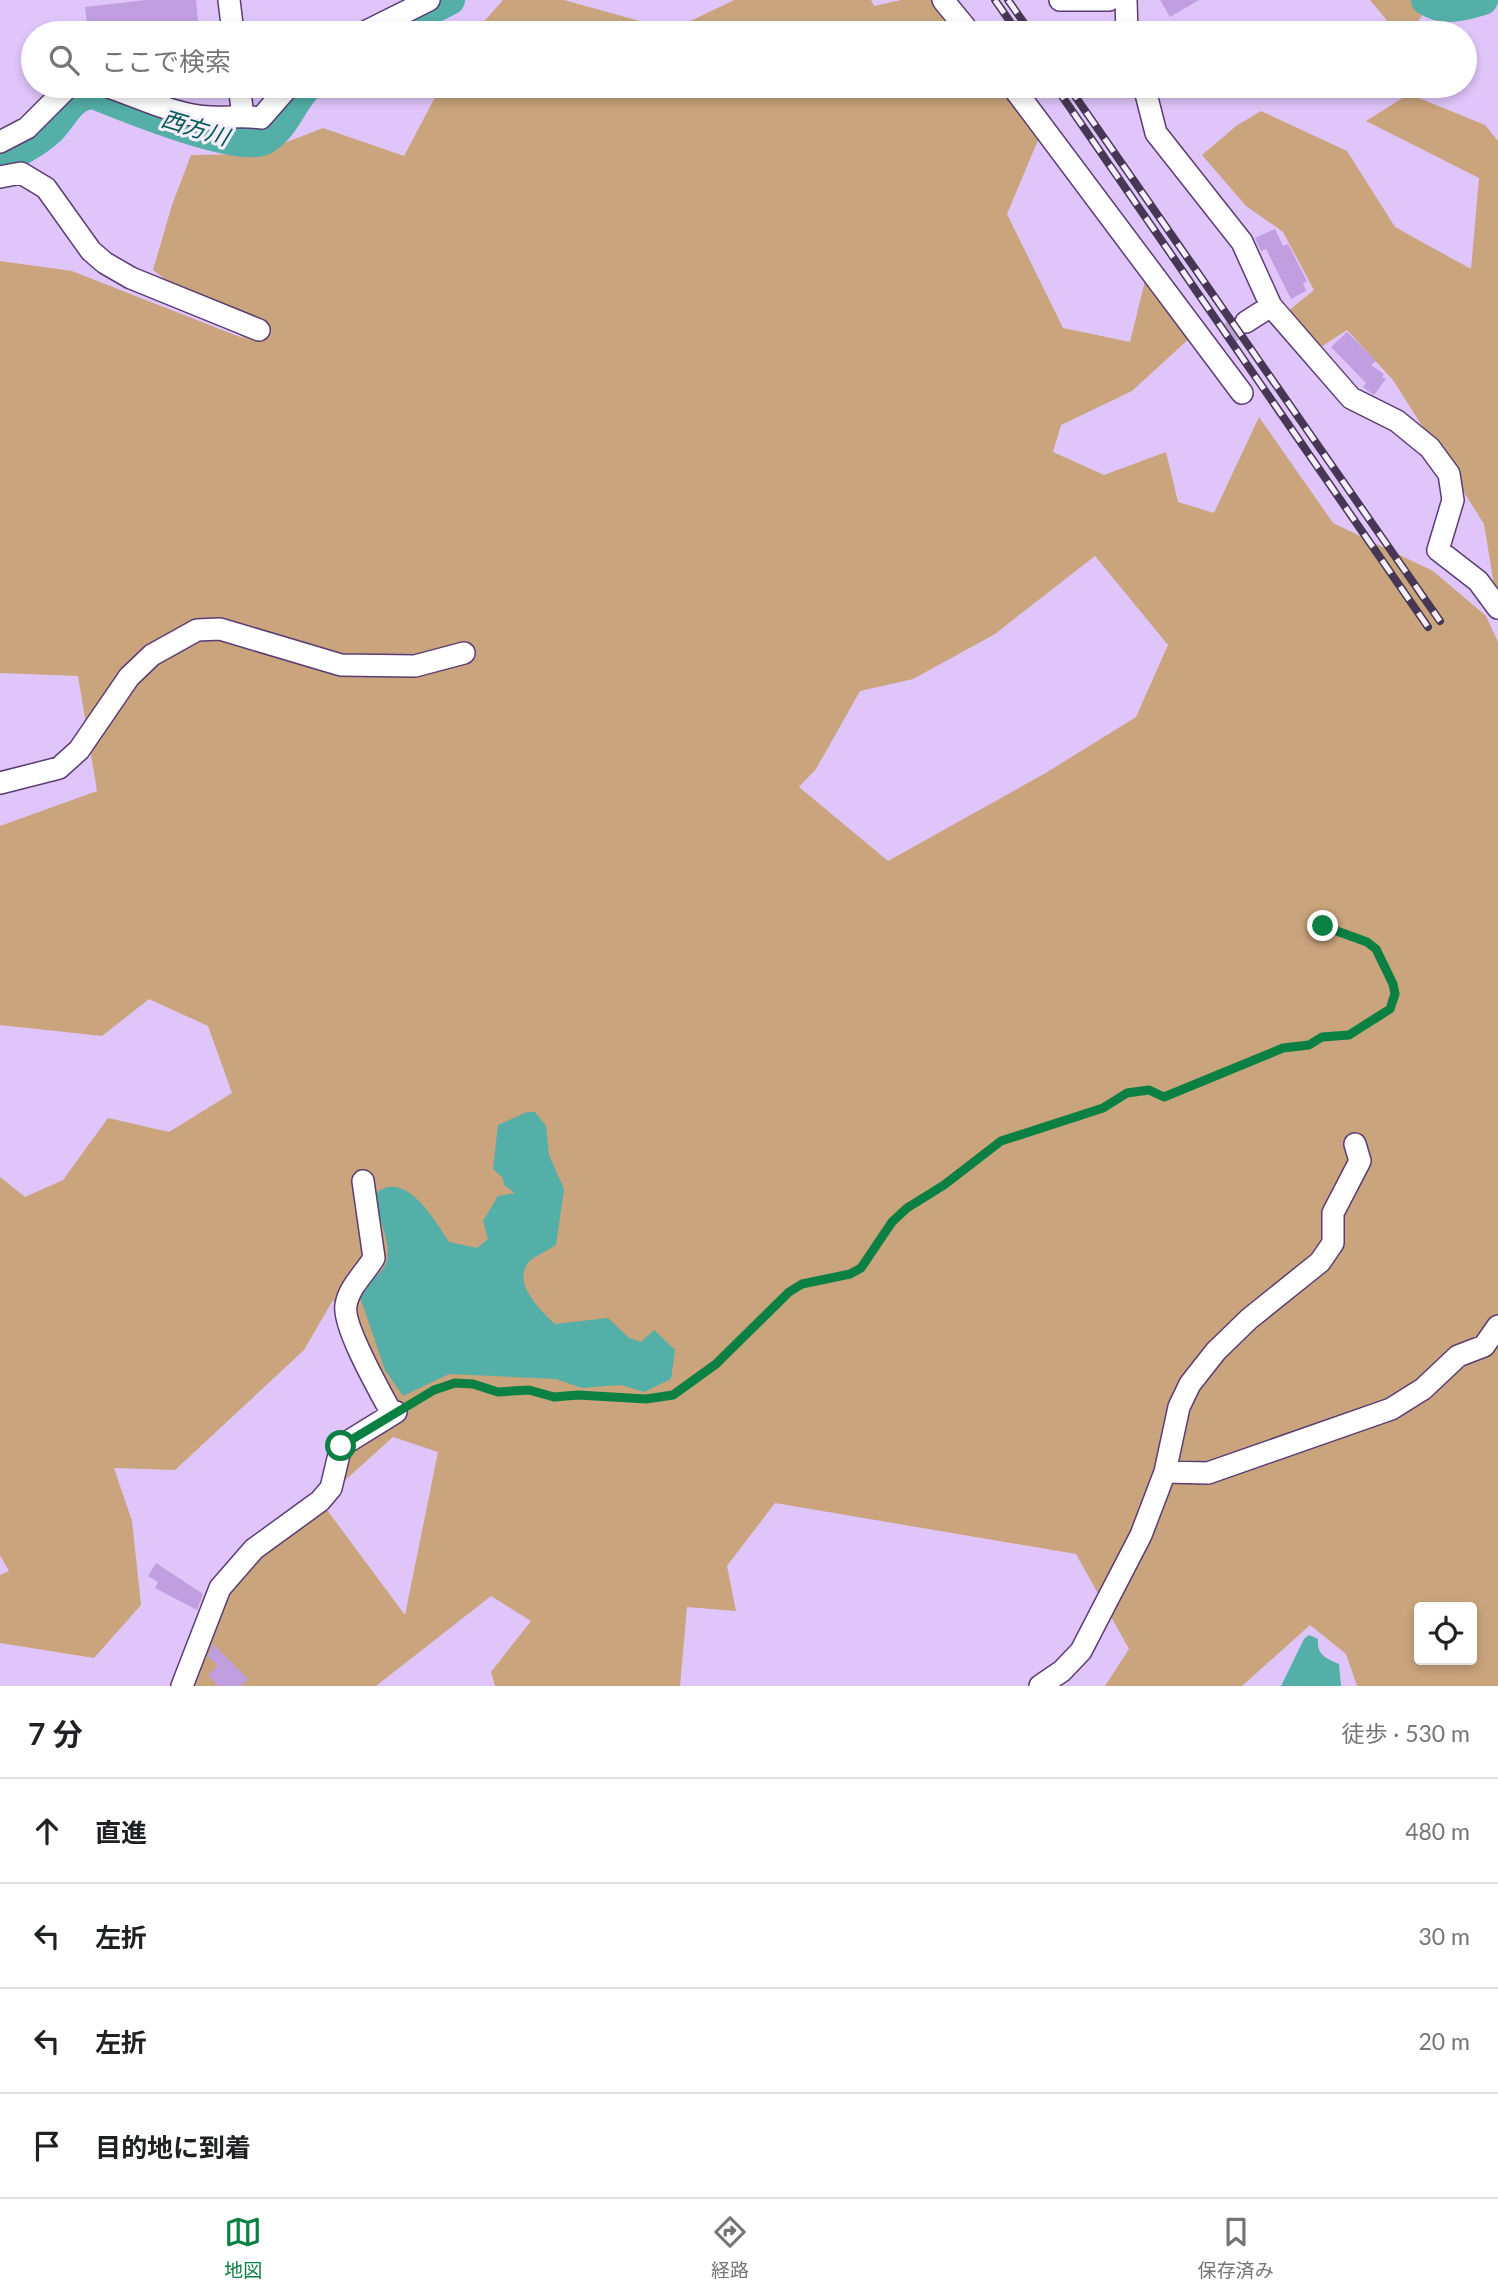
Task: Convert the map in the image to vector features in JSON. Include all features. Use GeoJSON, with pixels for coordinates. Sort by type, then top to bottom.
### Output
{"type":"FeatureCollection","features":[{"type":"Feature","properties":{"kind":"street"},"geometry":{"type":"LineString","coordinates":[[229,0],[232,21]]}},
{"type":"Feature","properties":{"kind":"street"},"geometry":{"type":"LineString","coordinates":[[387,21],[429,0]]}},
{"type":"Feature","properties":{"kind":"street"},"geometry":{"type":"LineString","coordinates":[[943,0],[960,21]]}},
{"type":"Feature","properties":{"kind":"street"},"geometry":{"type":"LineString","coordinates":[[1060,0],[1109,0]]}},
{"type":"Feature","properties":{"kind":"street"},"geometry":{"type":"LineString","coordinates":[[1126,0],[1127,21]]}},
{"type":"Feature","properties":{"kind":"street"},"geometry":{"type":"LineString","coordinates":[[0,142],[27,128],[57,98]]}},
{"type":"Feature","properties":{"kind":"street"},"geometry":{"type":"LineString","coordinates":[[140,98],[171,109],[211,118],[243,115],[261,118],[278,98]]}},
{"type":"Feature","properties":{"kind":"street"},"geometry":{"type":"LineString","coordinates":[[241,98],[243,115]]}},
{"type":"Feature","properties":{"kind":"street"},"geometry":{"type":"LineString","coordinates":[[1022,98],[1216,342],[1242,394]]}},
{"type":"Feature","properties":{"kind":"street"},"geometry":{"type":"LineString","coordinates":[[1147,98],[1156,133],[1242,242],[1271,306],[1351,398],[1397,421],[1436,457],[1449,474],[1453,500],[1438,550],[1478,581],[1498,608]]}},
{"type":"Feature","properties":{"kind":"street"},"geometry":{"type":"LineString","coordinates":[[0,177],[21,173],[46,188],[91,251],[105,263],[131,278],[259,330]]}},
{"type":"Feature","properties":{"kind":"street"},"geometry":{"type":"LineString","coordinates":[[1246,322],[1271,306]]}},
{"type":"Feature","properties":{"kind":"street"},"geometry":{"type":"LineString","coordinates":[[0,783],[59,768],[79,750],[129,677],[152,655],[197,630],[220,629],[341,665],[415,666],[464,653]]}},
{"type":"Feature","properties":{"kind":"street"},"geometry":{"type":"LineString","coordinates":[[1040,1686],[1062,1671],[1081,1651],[1141,1535],[1165,1472],[1179,1407],[1189,1384],[1216,1351],[1290,1284],[1320,1262],[1333,1243],[1333,1213],[1360,1161],[1355,1144]]}},
{"type":"Feature","properties":{"kind":"street"},"geometry":{"type":"LineString","coordinates":[[182,1686],[220,1588],[254,1549],[320,1502],[331,1488],[341,1446],[394,1413],[365,1364],[345,1307],[350,1292],[374,1258],[363,1181]]}},
{"type":"Feature","properties":{"kind":"street"},"geometry":{"type":"LineString","coordinates":[[1165,1472],[1208,1474],[1391,1409],[1423,1389],[1458,1356],[1484,1346],[1498,1326]]}},
{"type":"Feature","properties":{"kind":"path"},"geometry":{"type":"LineString","coordinates":[[394,1413],[434,1390],[455,1383],[473,1384],[498,1392],[529,1390],[554,1397],[578,1395],[646,1399],[673,1395],[716,1364],[789,1292],[802,1284],[850,1274],[861,1268],[892,1222],[907,1208],[944,1185],[1001,1141],[1103,1108],[1127,1093],[1149,1090],[1164,1097],[1283,1048],[1309,1045],[1322,1037],[1349,1035],[1390,1009],[1395,994],[1393,984],[1376,949],[1367,942],[1323,926]]}},
{"type":"Feature","properties":{"kind":"shaded area"},"geometry":{"type":"Polygon","coordinates":[[[503,0],[564,0],[640,21],[485,21],[503,0]]]}},
{"type":"Feature","properties":{"kind":"shaded area"},"geometry":{"type":"Polygon","coordinates":[[[734,0],[871,0],[874,6],[901,0],[939,0],[956,21],[691,21],[734,0]]]}},
{"type":"Feature","properties":{"kind":"shaded area"},"geometry":{"type":"Polygon","coordinates":[[[1370,0],[1416,0],[1425,11],[1418,21],[1387,21],[1370,0]]]}},
{"type":"Feature","properties":{"kind":"shaded area"},"geometry":{"type":"Polygon","coordinates":[[[435,98],[1014,98],[1041,133],[1007,214],[1063,328],[1130,342],[1146,277],[1192,336],[1132,391],[1061,425],[1053,452],[1104,475],[1166,452],[1178,502],[1214,513],[1259,417],[1333,523],[1433,571],[1486,616],[1498,642],[1498,1686],[1357,1686],[1346,1654],[1310,1625],[1242,1686],[1105,1686],[1129,1649],[1076,1554],[775,1503],[727,1566],[736,1611],[687,1607],[680,1686],[495,1686],[491,1672],[531,1621],[491,1596],[376,1686],[176,1686],[220,1588],[320,1502],[339,1450],[395,1412],[333,1300],[304,1350],[175,1470],[114,1468],[132,1521],[141,1605],[94,1658],[0,1643],[0,1575],[9,1571],[0,1555],[0,1177],[25,1197],[63,1180],[108,1118],[169,1132],[232,1093],[208,1026],[149,999],[102,1036],[0,1025],[0,826],[97,791],[78,676],[0,673],[0,261],[72,271],[245,339],[153,270],[172,205],[191,155],[256,154],[323,128],[404,156],[435,98]],[[1095,556],[995,634],[913,679],[860,691],[816,769],[799,787],[888,861],[1044,774],[1136,717],[1168,645],[1095,556]],[[393,1437],[321,1502],[405,1615],[438,1452],[393,1437]]]}},
{"type":"Feature","properties":{"kind":"shaded area"},"geometry":{"type":"Polygon","coordinates":[[[1403,98],[1419,98],[1485,125],[1498,141],[1498,609],[1484,524],[1393,380],[1347,330],[1321,347],[1288,311],[1314,290],[1283,232],[1246,206],[1202,155],[1236,126],[1261,111],[1347,151],[1395,227],[1471,269],[1479,178],[1366,121],[1403,98]]]}},
{"type":"Feature","properties":{"kind":"shaded area"},"geometry":{"type":"Polygon","coordinates":[[[527,1112],[535,1112],[546,1126],[549,1155],[564,1189],[556,1245],[532,1259],[525,1267],[523,1276],[529,1294],[555,1324],[608,1318],[629,1338],[641,1342],[654,1330],[675,1350],[671,1379],[644,1392],[621,1385],[582,1388],[556,1379],[449,1374],[403,1396],[385,1370],[358,1291],[381,1272],[387,1261],[387,1242],[378,1212],[376,1193],[387,1187],[409,1192],[428,1211],[449,1242],[477,1248],[488,1239],[483,1221],[498,1196],[515,1193],[504,1185],[503,1178],[493,1169],[498,1125],[527,1112]]]}},
{"type":"Feature","properties":{"kind":"shaded area"},"geometry":{"type":"Polygon","coordinates":[[[1309,1635],[1318,1639],[1323,1655],[1339,1664],[1341,1686],[1281,1686],[1304,1639],[1309,1635]]]}},
{"type":"Feature","properties":{"kind":"building"},"geometry":{"type":"Polygon","coordinates":[[[146,0],[196,0],[198,21],[87,21],[85,7],[146,0]]]}},
{"type":"Feature","properties":{"kind":"building"},"geometry":{"type":"Polygon","coordinates":[[[1160,0],[1199,0],[1170,17],[1160,0]]]}},
{"type":"Feature","properties":{"kind":"building"},"geometry":{"type":"Polygon","coordinates":[[[1275,229],[1283,246],[1288,244],[1307,281],[1303,283],[1306,291],[1291,299],[1266,249],[1261,251],[1255,238],[1275,229]]]}},
{"type":"Feature","properties":{"kind":"building"},"geometry":{"type":"Polygon","coordinates":[[[1347,332],[1376,361],[1371,365],[1384,374],[1382,377],[1386,379],[1374,395],[1363,387],[1366,383],[1331,347],[1347,332]]]}},
{"type":"Feature","properties":{"kind":"building"},"geometry":{"type":"Polygon","coordinates":[[[156,1563],[203,1594],[197,1610],[155,1588],[158,1582],[148,1576],[156,1563]]]}},
{"type":"Feature","properties":{"kind":"building"},"geometry":{"type":"Polygon","coordinates":[[[213,1644],[248,1679],[241,1686],[218,1686],[208,1675],[218,1666],[208,1656],[213,1644]]]}},
{"type":"Feature","properties":{"kind":"waterway","name":"西方川"},"geometry":{"type":"LineString","coordinates":[[409,21],[450,0]]}},
{"type":"Feature","properties":{"kind":"waterway","name":"西方川"},"geometry":{"type":"LineString","coordinates":[[1426,0],[1447,7],[1483,0]]}},
{"type":"Feature","properties":{"kind":"waterway","name":"西方川"},"geometry":{"type":"LineString","coordinates":[[0,161],[43,136],[72,103],[80,98]]}},
{"type":"Feature","properties":{"kind":"waterway","name":"西方川"},"geometry":{"type":"LineString","coordinates":[[103,98],[206,134],[250,142],[264,140],[271,135],[298,98]]}},
{"type":"Feature","properties":{"kind":"tunnel"},"geometry":{"type":"LineString","coordinates":[[1224,337],[1246,322]]}},
{"type":"Feature","properties":{"kind":"railway"},"geometry":{"type":"LineString","coordinates":[[995,0],[1010,21]]}},
{"type":"Feature","properties":{"kind":"railway"},"geometry":{"type":"LineString","coordinates":[[1008,0],[1023,21]]}},
{"type":"Feature","properties":{"kind":"railway"},"geometry":{"type":"LineString","coordinates":[[1063,98],[1428,627]]}},
{"type":"Feature","properties":{"kind":"railway"},"geometry":{"type":"LineString","coordinates":[[1076,98],[1440,621]]}},
{"type":"Feature","properties":{"kind":"route"},"geometry":{"type":"LineString","coordinates":[[341,1446],[434,1390],[455,1383],[473,1384],[498,1392],[529,1390],[554,1397],[578,1395],[646,1399],[673,1395],[716,1364],[789,1292],[802,1284],[850,1274],[861,1268],[892,1222],[907,1208],[944,1185],[1001,1141],[1103,1108],[1127,1093],[1149,1090],[1164,1097],[1283,1048],[1309,1045],[1322,1037],[1349,1035],[1390,1009],[1395,994],[1393,984],[1376,949],[1367,942],[1323,926]]}}]}
